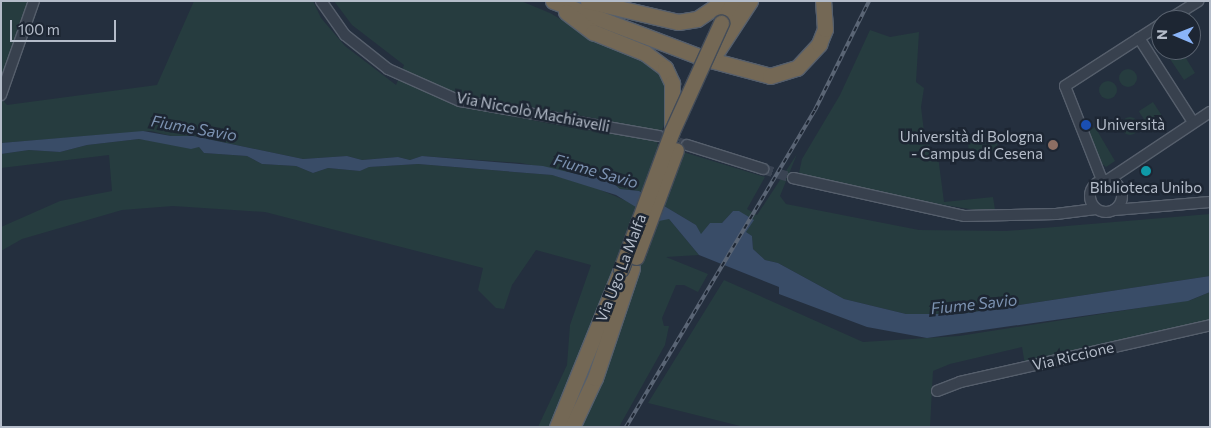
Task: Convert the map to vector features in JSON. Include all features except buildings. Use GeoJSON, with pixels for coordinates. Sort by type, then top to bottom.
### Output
{"type":"FeatureCollection","features":[{"type":"Feature","properties":{"kind":"highway"},"geometry":{"type":"LineString","coordinates":[[547,1],[593,32],[657,60],[665,68],[672,83],[674,110],[665,134]]}},
{"type":"Feature","properties":{"kind":"highway"},"geometry":{"type":"LineString","coordinates":[[553,1],[703,58],[770,76],[797,68],[819,44],[826,23],[823,1]]}},
{"type":"Feature","properties":{"kind":"highway"},"geometry":{"type":"LineString","coordinates":[[588,1],[678,22],[697,19],[724,1]]}},
{"type":"Feature","properties":{"kind":"highway","name":"Via Ugo La Malfa"},"geometry":{"type":"LineString","coordinates":[[572,427],[595,378],[665,134],[734,1]]}},
{"type":"Feature","properties":{"kind":"highway","name":"Via Ugo La Malfa"},"geometry":{"type":"LineString","coordinates":[[557,427],[626,269],[683,128],[718,50],[743,1]]}},
{"type":"Feature","properties":{"kind":"highway"},"geometry":{"type":"LineString","coordinates":[[718,50],[750,1]]}},
{"type":"Feature","properties":{"kind":"street"},"geometry":{"type":"LineString","coordinates":[[1,95],[34,1]]}},
{"type":"Feature","properties":{"kind":"street","name":"Via Niccolò Machiavelli"},"geometry":{"type":"LineString","coordinates":[[321,1],[345,35],[388,69],[460,101],[665,134]]}},
{"type":"Feature","properties":{"kind":"street"},"geometry":{"type":"LineString","coordinates":[[1184,10],[1199,1]]}},
{"type":"Feature","properties":{"kind":"street"},"geometry":{"type":"LineString","coordinates":[[1118,185],[1105,180],[1094,164],[1065,86],[1151,30]]}},
{"type":"Feature","properties":{"kind":"street"},"geometry":{"type":"LineString","coordinates":[[1139,38],[1193,122]]}},
{"type":"Feature","properties":{"kind":"street"},"geometry":{"type":"LineString","coordinates":[[1093,186],[1210,112]]}},
{"type":"Feature","properties":{"kind":"street"},"geometry":{"type":"LineString","coordinates":[[686,146],[763,169]]}},
{"type":"Feature","properties":{"kind":"street"},"geometry":{"type":"LineString","coordinates":[[1068,213],[1089,196],[1093,186],[1094,164]]}},
{"type":"Feature","properties":{"kind":"street"},"geometry":{"type":"LineString","coordinates":[[1126,164],[1118,185],[1122,199],[1130,206],[1142,209]]}},
{"type":"Feature","properties":{"kind":"street"},"geometry":{"type":"LineString","coordinates":[[793,178],[965,216],[1068,213],[1096,209],[1105,212],[1210,202]]}},
{"type":"Feature","properties":{"kind":"street"},"geometry":{"type":"LineString","coordinates":[[1089,196],[1096,209]]}},
{"type":"Feature","properties":{"kind":"street"},"geometry":{"type":"LineString","coordinates":[[1114,210],[1122,199]]}},
{"type":"Feature","properties":{"kind":"street","name":"Via Riccione"},"geometry":{"type":"LineString","coordinates":[[936,391],[960,382],[1210,325]]}},
{"type":"Feature","properties":{"kind":"green space"},"geometry":{"type":"Polygon","coordinates":[[[1,1],[30,1],[1,82],[1,1]]]}},
{"type":"Feature","properties":{"kind":"green space"},"geometry":{"type":"Polygon","coordinates":[[[194,1],[313,1],[321,18],[345,46],[396,85],[404,65],[352,25],[334,1],[521,1],[550,13],[608,47],[650,65],[666,81],[668,114],[657,144],[765,177],[747,209],[757,215],[797,154],[780,196],[786,204],[919,230],[1006,231],[1210,214],[1210,276],[960,314],[906,314],[844,299],[778,263],[765,260],[753,249],[752,236],[746,232],[753,220],[733,211],[722,223],[710,223],[701,235],[696,225],[639,191],[620,189],[606,177],[599,179],[521,163],[422,156],[410,160],[398,157],[362,160],[347,156],[303,159],[193,136],[171,136],[151,131],[1,143],[1,98],[7,105],[157,85],[194,1]]]}},
{"type":"Feature","properties":{"kind":"green space"},"geometry":{"type":"Polygon","coordinates":[[[870,30],[890,37],[919,32],[916,82],[924,88],[921,107],[925,140],[938,156],[944,202],[993,197],[995,210],[975,210],[884,195],[799,173],[802,159],[840,95],[870,30]]]}},
{"type":"Feature","properties":{"kind":"green space"},"geometry":{"type":"Polygon","coordinates":[[[1171,60],[1187,60],[1195,73],[1184,80],[1171,60]]]}},
{"type":"Feature","properties":{"kind":"green space"},"geometry":{"type":"Polygon","coordinates":[[[1128,69],[1134,72],[1137,78],[1134,84],[1128,87],[1122,84],[1119,78],[1122,72],[1128,69]]]}},
{"type":"Feature","properties":{"kind":"green space"},"geometry":{"type":"Polygon","coordinates":[[[1104,81],[1112,81],[1117,86],[1115,97],[1104,99],[1099,94],[1099,86],[1104,81]]]}},
{"type":"Feature","properties":{"kind":"green space"},"geometry":{"type":"Polygon","coordinates":[[[1153,102],[1162,116],[1148,126],[1139,111],[1153,102]]]}},
{"type":"Feature","properties":{"kind":"green space"},"geometry":{"type":"Polygon","coordinates":[[[1126,117],[1134,117],[1139,122],[1137,133],[1126,135],[1121,130],[1121,122],[1126,117]]]}},
{"type":"Feature","properties":{"kind":"green space"},"geometry":{"type":"Polygon","coordinates":[[[1095,127],[1115,161],[1106,167],[1101,163],[1089,131],[1095,127]]]}},
{"type":"Feature","properties":{"kind":"green space"},"geometry":{"type":"Polygon","coordinates":[[[139,139],[199,147],[204,153],[247,156],[262,164],[296,166],[313,173],[328,168],[360,171],[368,167],[418,164],[552,175],[589,185],[669,219],[699,255],[666,257],[708,274],[698,292],[684,285],[676,285],[662,318],[664,326],[669,326],[665,345],[619,427],[581,427],[609,357],[612,271],[552,427],[538,427],[567,365],[570,325],[591,265],[536,250],[512,285],[504,309],[496,308],[478,290],[483,268],[265,212],[173,206],[122,210],[22,239],[1,251],[1,227],[60,201],[112,191],[109,155],[1,168],[1,154],[29,150],[60,152],[87,145],[139,139]]]}},
{"type":"Feature","properties":{"kind":"green space"},"geometry":{"type":"Polygon","coordinates":[[[997,141],[998,153],[969,155],[968,144],[997,141]]]}},
{"type":"Feature","properties":{"kind":"green space"},"geometry":{"type":"Polygon","coordinates":[[[724,280],[863,342],[959,336],[1191,300],[1210,292],[1210,322],[1025,365],[1022,347],[950,364],[933,371],[930,427],[744,427],[648,403],[724,280]]]}},
{"type":"Feature","properties":{"kind":"water"},"geometry":{"type":"Polygon","coordinates":[[[143,131],[171,136],[193,136],[303,159],[347,156],[362,160],[398,157],[410,160],[422,156],[543,166],[589,177],[593,172],[599,179],[606,177],[620,189],[639,191],[696,225],[701,234],[710,223],[722,223],[733,211],[739,211],[754,220],[746,232],[752,236],[753,249],[765,260],[778,263],[844,299],[906,314],[960,314],[1210,276],[1210,292],[1188,301],[927,338],[867,327],[779,294],[779,287],[699,255],[669,219],[659,221],[616,195],[552,175],[418,164],[369,167],[360,171],[328,168],[313,173],[296,166],[262,164],[247,156],[204,153],[199,147],[191,149],[139,139],[87,145],[60,152],[29,150],[1,154],[1,143],[143,131]]]}},
{"type":"Feature","properties":{"kind":"tunnel"},"geometry":{"type":"LineString","coordinates":[[664,138],[687,145]]}},
{"type":"Feature","properties":{"kind":"tunnel"},"geometry":{"type":"LineString","coordinates":[[763,169],[793,178]]}},
{"type":"Feature","properties":{"kind":"railway"},"geometry":{"type":"LineString","coordinates":[[626,427],[815,110],[869,1]]}},
{"type":"Feature","properties":{"kind":"place","name":"Università"},"geometry":{"type":"Point","coordinates":[1086,125]}},
{"type":"Feature","properties":{"kind":"place","name":"Università di Bologna - Campus di Cesena"},"geometry":{"type":"Point","coordinates":[1053,145]}},
{"type":"Feature","properties":{"kind":"place","name":"Biblioteca Unibo"},"geometry":{"type":"Point","coordinates":[1146,171]}},
{"type":"Feature","properties":{"kind":"water label","name":"Fiume Savio"},"geometry":{"type":"Point","coordinates":[194,128]}},
{"type":"Feature","properties":{"kind":"water label","name":"Fiume Savio"},"geometry":{"type":"Point","coordinates":[596,171]}},
{"type":"Feature","properties":{"kind":"water label","name":"Fiume Savio"},"geometry":{"type":"Point","coordinates":[974,304]}}]}
